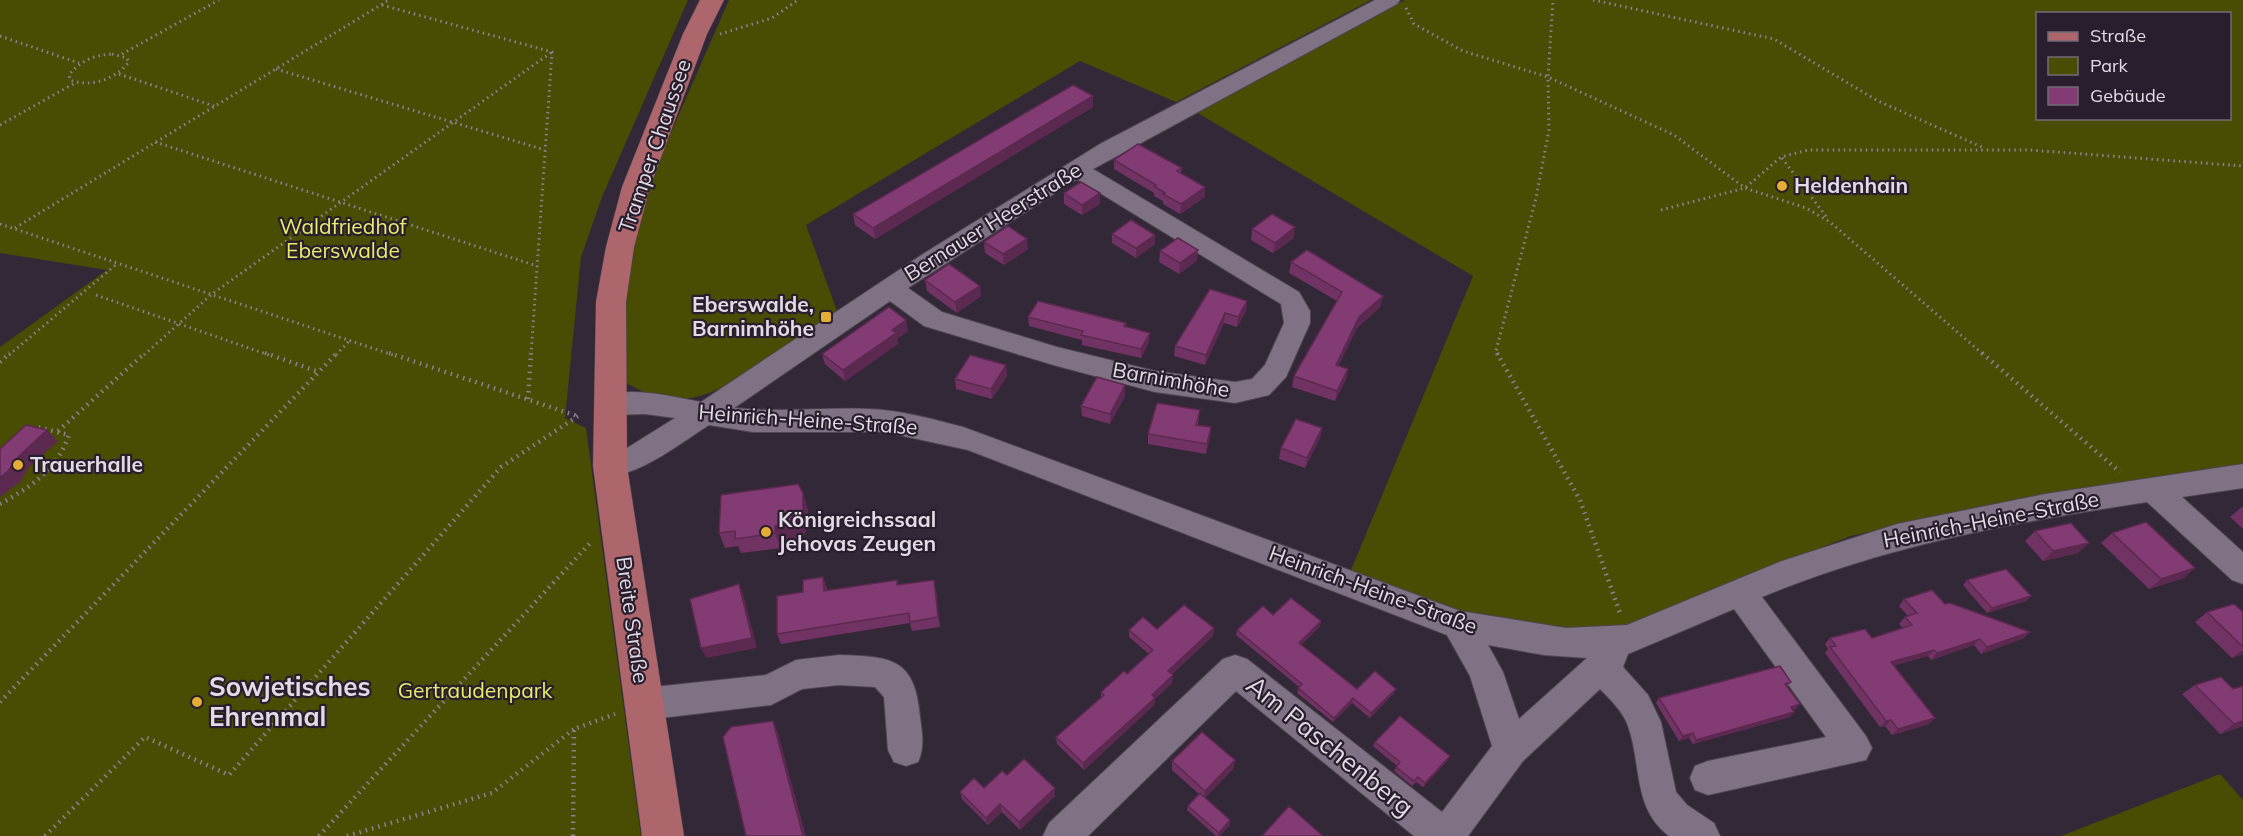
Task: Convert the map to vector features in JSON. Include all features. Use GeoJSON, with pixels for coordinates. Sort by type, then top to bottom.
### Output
{"type":"FeatureCollection","features":[{"type":"Feature","properties":{"kind":"main road","name":"Tramper Chaussee"},"geometry":{"type":"LineString","coordinates":[[609,404],[611,302],[621,247],[636,187],[695,34],[712,0]]}},
{"type":"Feature","properties":{"kind":"main road","name":"Breite Straße"},"geometry":{"type":"LineString","coordinates":[[609,404],[610,466],[663,836]]}},
{"type":"Feature","properties":{"kind":"street","name":"Bernauer Heerstraße"},"geometry":{"type":"LineString","coordinates":[[610,466],[637,456],[703,415],[890,288],[1108,149],[1396,2]]}},
{"type":"Feature","properties":{"kind":"street","name":"Barnimhöhe"},"geometry":{"type":"LineString","coordinates":[[890,288],[933,319],[1125,375],[1214,392],[1236,392],[1258,388],[1272,377],[1299,322],[1297,308],[1290,298],[1077,169]]}},
{"type":"Feature","properties":{"kind":"street","name":"Heinrich-Heine-Straße"},"geometry":{"type":"LineString","coordinates":[[609,404],[633,400],[703,415],[752,421],[883,421],[928,429],[974,441],[1460,625],[1539,641],[1614,650],[1741,593],[1849,551],[1936,527],[2243,476]]}},
{"type":"Feature","properties":{"kind":"street"},"geometry":{"type":"LineString","coordinates":[[2146,491],[2243,570]]}},
{"type":"Feature","properties":{"kind":"street"},"geometry":{"type":"LineString","coordinates":[[1708,778],[1854,748],[1741,593]]}},
{"type":"Feature","properties":{"kind":"street"},"geometry":{"type":"LineString","coordinates":[[1460,625],[1486,672],[1511,749]]}},
{"type":"Feature","properties":{"kind":"street","name":"Am Paschenberg"},"geometry":{"type":"LineString","coordinates":[[1062,836],[1234,670],[1445,836],[1511,749],[1614,650]]}},
{"type":"Feature","properties":{"kind":"street"},"geometry":{"type":"LineString","coordinates":[[1614,650],[1626,691],[1644,723],[1652,754],[1655,788],[1670,814],[1701,836]]}},
{"type":"Feature","properties":{"kind":"street"},"geometry":{"type":"LineString","coordinates":[[644,704],[771,690],[796,675],[839,670],[883,672],[901,692],[906,750]]}},
{"type":"Feature","properties":{"kind":"path"},"geometry":{"type":"LineString","coordinates":[[122,55],[129,62],[119,74],[92,83],[76,83],[70,80],[69,75],[80,63],[105,54],[122,55],[219,0]]}},
{"type":"Feature","properties":{"kind":"path"},"geometry":{"type":"LineString","coordinates":[[15,228],[388,0]]}},
{"type":"Feature","properties":{"kind":"path"},"geometry":{"type":"LineString","coordinates":[[695,34],[718,34],[740,30],[788,11],[798,0]]}},
{"type":"Feature","properties":{"kind":"path"},"geometry":{"type":"LineString","coordinates":[[1553,0],[1548,77],[1549,130],[1536,198],[1496,351],[1580,500],[1614,650]]}},
{"type":"Feature","properties":{"kind":"path"},"geometry":{"type":"LineString","coordinates":[[1593,0],[1774,39],[1878,101],[1988,149]]}},
{"type":"Feature","properties":{"kind":"path"},"geometry":{"type":"LineString","coordinates":[[1396,2],[1408,10],[1414,24],[1463,51],[1548,77],[1674,135],[1745,188],[1806,208],[1830,222],[2130,480],[2146,491]]}},
{"type":"Feature","properties":{"kind":"path"},"geometry":{"type":"LineString","coordinates":[[382,5],[552,52]]}},
{"type":"Feature","properties":{"kind":"path"},"geometry":{"type":"LineString","coordinates":[[0,36],[80,63]]}},
{"type":"Feature","properties":{"kind":"path"},"geometry":{"type":"LineString","coordinates":[[58,431],[212,294],[552,52]]}},
{"type":"Feature","properties":{"kind":"path"},"geometry":{"type":"LineString","coordinates":[[528,399],[552,52]]}},
{"type":"Feature","properties":{"kind":"path"},"geometry":{"type":"LineString","coordinates":[[275,69],[545,150]]}},
{"type":"Feature","properties":{"kind":"path"},"geometry":{"type":"LineString","coordinates":[[119,74],[214,106]]}},
{"type":"Feature","properties":{"kind":"path"},"geometry":{"type":"LineString","coordinates":[[0,125],[76,83]]}},
{"type":"Feature","properties":{"kind":"path"},"geometry":{"type":"LineString","coordinates":[[155,142],[340,204],[537,266]]}},
{"type":"Feature","properties":{"kind":"path"},"geometry":{"type":"LineString","coordinates":[[1661,210],[1745,188],[1781,158],[1808,150],[1988,149],[2151,157],[2243,166]]}},
{"type":"Feature","properties":{"kind":"path"},"geometry":{"type":"LineString","coordinates":[[1781,158],[1830,222]]}},
{"type":"Feature","properties":{"kind":"path"},"geometry":{"type":"LineString","coordinates":[[0,224],[578,416]]}},
{"type":"Feature","properties":{"kind":"path"},"geometry":{"type":"LineString","coordinates":[[0,362],[118,263]]}},
{"type":"Feature","properties":{"kind":"path"},"geometry":{"type":"LineString","coordinates":[[96,295],[320,372]]}},
{"type":"Feature","properties":{"kind":"path"},"geometry":{"type":"LineString","coordinates":[[0,702],[350,340]]}},
{"type":"Feature","properties":{"kind":"path"},"geometry":{"type":"LineString","coordinates":[[45,836],[146,738],[229,775],[501,467],[578,416],[609,404]]}},
{"type":"Feature","properties":{"kind":"path"},"geometry":{"type":"LineString","coordinates":[[0,504],[43,478],[62,457],[69,435],[37,427],[28,433]]}},
{"type":"Feature","properties":{"kind":"path"},"geometry":{"type":"LineString","coordinates":[[319,836],[586,545],[619,525]]}},
{"type":"Feature","properties":{"kind":"path"},"geometry":{"type":"LineString","coordinates":[[346,836],[492,793],[574,729],[644,704]]}},
{"type":"Feature","properties":{"kind":"path"},"geometry":{"type":"LineString","coordinates":[[573,836],[574,729]]}},
{"type":"Feature","properties":{"kind":"green space","name":"Waldfriedhof Eberswalde"},"geometry":{"type":"Polygon","coordinates":[[[0,0],[688,0],[602,197],[581,257],[565,418],[586,428],[641,836],[0,836],[0,347],[107,270],[0,253],[0,0]]]}},
{"type":"Feature","properties":{"kind":"green space"},"geometry":{"type":"Polygon","coordinates":[[[729,0],[1371,0],[1176,102],[1080,61],[806,225],[838,314],[747,373],[713,392],[679,399],[661,397],[642,391],[622,380],[617,332],[645,192],[729,0]]]}},
{"type":"Feature","properties":{"kind":"green space"},"geometry":{"type":"Polygon","coordinates":[[[1405,0],[2243,0],[2243,469],[1992,504],[1851,536],[1752,574],[1612,634],[1523,630],[1451,613],[1349,575],[1473,276],[1191,109],[1405,0]]]}},
{"type":"Feature","properties":{"kind":"green space"},"geometry":{"type":"Polygon","coordinates":[[[2220,774],[2243,800],[2243,836],[2061,836],[2220,774]]]}},
{"type":"Feature","properties":{"kind":"building"},"geometry":{"type":"Polygon","coordinates":[[[1073,85],[1093,96],[873,228],[853,214],[1073,85]]]}},
{"type":"Feature","properties":{"kind":"building"},"geometry":{"type":"Polygon","coordinates":[[[1138,144],[1182,168],[1177,171],[1205,187],[1181,204],[1163,194],[1165,193],[1154,186],[1156,185],[1114,160],[1138,144]]]}},
{"type":"Feature","properties":{"kind":"building"},"geometry":{"type":"Polygon","coordinates":[[[1081,182],[1100,193],[1082,205],[1064,193],[1081,182]]]}},
{"type":"Feature","properties":{"kind":"building"},"geometry":{"type":"Polygon","coordinates":[[[1272,214],[1295,227],[1275,243],[1252,229],[1272,214]]]}},
{"type":"Feature","properties":{"kind":"building"},"geometry":{"type":"Polygon","coordinates":[[[1131,220],[1155,235],[1136,248],[1112,234],[1131,220]]]}},
{"type":"Feature","properties":{"kind":"building"},"geometry":{"type":"Polygon","coordinates":[[[1008,226],[1027,239],[1003,254],[984,242],[1008,226]]]}},
{"type":"Feature","properties":{"kind":"building"},"geometry":{"type":"Polygon","coordinates":[[[1178,238],[1198,250],[1180,263],[1160,251],[1178,238]]]}},
{"type":"Feature","properties":{"kind":"building"},"geometry":{"type":"Polygon","coordinates":[[[1307,250],[1383,296],[1359,317],[1336,365],[1348,369],[1337,391],[1294,376],[1342,292],[1291,262],[1307,250]]]}},
{"type":"Feature","properties":{"kind":"building"},"geometry":{"type":"Polygon","coordinates":[[[949,264],[980,286],[955,302],[925,280],[949,264]]]}},
{"type":"Feature","properties":{"kind":"building"},"geometry":{"type":"Polygon","coordinates":[[[1210,289],[1247,301],[1238,317],[1225,313],[1206,355],[1175,346],[1210,289]]]}},
{"type":"Feature","properties":{"kind":"building"},"geometry":{"type":"Polygon","coordinates":[[[1038,301],[1126,323],[1124,326],[1150,333],[1141,349],[1081,335],[1083,331],[1028,317],[1038,301]]]}},
{"type":"Feature","properties":{"kind":"building"},"geometry":{"type":"Polygon","coordinates":[[[889,307],[906,320],[892,330],[896,333],[843,370],[822,354],[889,307]]]}},
{"type":"Feature","properties":{"kind":"building"},"geometry":{"type":"Polygon","coordinates":[[[970,355],[1006,365],[991,389],[955,379],[970,355]]]}},
{"type":"Feature","properties":{"kind":"building"},"geometry":{"type":"Polygon","coordinates":[[[1097,377],[1125,385],[1110,414],[1081,406],[1097,377]]]}},
{"type":"Feature","properties":{"kind":"building"},"geometry":{"type":"Polygon","coordinates":[[[1157,403],[1200,410],[1196,425],[1211,427],[1207,444],[1148,434],[1157,403]]]}},
{"type":"Feature","properties":{"kind":"building"},"geometry":{"type":"Polygon","coordinates":[[[1296,419],[1322,428],[1307,458],[1281,448],[1296,419]]]}},
{"type":"Feature","properties":{"kind":"building"},"geometry":{"type":"Polygon","coordinates":[[[26,425],[47,430],[18,457],[0,478],[0,449],[26,425]]]}},
{"type":"Feature","properties":{"kind":"building"},"geometry":{"type":"Polygon","coordinates":[[[798,484],[803,493],[803,511],[798,522],[775,526],[775,533],[735,539],[735,531],[719,533],[721,495],[798,484]]]}},
{"type":"Feature","properties":{"kind":"building"},"geometry":{"type":"Polygon","coordinates":[[[2146,522],[2195,568],[2161,579],[2112,533],[2146,522]]]}},
{"type":"Feature","properties":{"kind":"building"},"geometry":{"type":"Polygon","coordinates":[[[2071,523],[2089,543],[2053,551],[2035,531],[2071,523]]]}},
{"type":"Feature","properties":{"kind":"building"},"geometry":{"type":"Polygon","coordinates":[[[2006,569],[2031,596],[1992,608],[1967,580],[2006,569]]]}},
{"type":"Feature","properties":{"kind":"building"},"geometry":{"type":"Polygon","coordinates":[[[823,577],[824,591],[897,580],[897,585],[934,580],[938,617],[910,622],[909,613],[777,634],[777,596],[803,592],[803,580],[823,577]]]}},
{"type":"Feature","properties":{"kind":"building"},"geometry":{"type":"Polygon","coordinates":[[[739,584],[752,638],[701,648],[690,599],[739,584]]]}},
{"type":"Feature","properties":{"kind":"building"},"geometry":{"type":"Polygon","coordinates":[[[1932,590],[1945,604],[1950,603],[2030,632],[1987,647],[1980,639],[1937,653],[1934,650],[1891,662],[1935,718],[1898,729],[1891,720],[1886,721],[1830,647],[1836,646],[1830,638],[1865,629],[1872,638],[1912,625],[1905,617],[1917,613],[1904,599],[1932,590]]]}},
{"type":"Feature","properties":{"kind":"building"},"geometry":{"type":"Polygon","coordinates":[[[1291,598],[1321,621],[1299,643],[1357,689],[1375,671],[1396,689],[1371,713],[1353,698],[1334,718],[1298,688],[1302,684],[1237,630],[1263,606],[1273,615],[1291,598]]]}},
{"type":"Feature","properties":{"kind":"building"},"geometry":{"type":"Polygon","coordinates":[[[2234,604],[2243,612],[2243,647],[2207,612],[2234,604]]]}},
{"type":"Feature","properties":{"kind":"building"},"geometry":{"type":"Polygon","coordinates":[[[1184,605],[1214,628],[1168,671],[1173,675],[1152,695],[1155,698],[1083,763],[1056,737],[1104,695],[1101,692],[1124,671],[1127,674],[1153,650],[1129,630],[1143,617],[1157,629],[1184,605]]]}},
{"type":"Feature","properties":{"kind":"building"},"geometry":{"type":"Polygon","coordinates":[[[1780,666],[1791,682],[1785,684],[1800,704],[1791,707],[1794,712],[1696,740],[1693,733],[1683,736],[1659,698],[1780,666]]]}},
{"type":"Feature","properties":{"kind":"building"},"geometry":{"type":"Polygon","coordinates":[[[2221,677],[2233,689],[2243,686],[2243,721],[2234,724],[2195,685],[2221,677]]]}},
{"type":"Feature","properties":{"kind":"building"},"geometry":{"type":"Polygon","coordinates":[[[1400,716],[1450,756],[1425,783],[1418,777],[1414,781],[1396,767],[1400,762],[1375,742],[1400,716]]]}},
{"type":"Feature","properties":{"kind":"building"},"geometry":{"type":"Polygon","coordinates":[[[773,721],[803,836],[746,836],[723,737],[731,727],[773,721]]]}},
{"type":"Feature","properties":{"kind":"building"},"geometry":{"type":"Polygon","coordinates":[[[1202,732],[1235,760],[1205,791],[1172,761],[1202,732]]]}},
{"type":"Feature","properties":{"kind":"building"},"geometry":{"type":"Polygon","coordinates":[[[1024,759],[1055,788],[1019,822],[1000,804],[986,818],[960,792],[974,778],[984,788],[1002,771],[1007,775],[1024,759]]]}},
{"type":"Feature","properties":{"kind":"building"},"geometry":{"type":"Polygon","coordinates":[[[1200,793],[1230,820],[1219,833],[1188,806],[1200,793]]]}},
{"type":"Feature","properties":{"kind":"building"},"geometry":{"type":"Polygon","coordinates":[[[1289,806],[1323,836],[1262,836],[1289,806]]]}},
{"type":"Feature","properties":{"kind":"place","name":"Heldenhain"},"geometry":{"type":"Point","coordinates":[1782,186]}},
{"type":"Feature","properties":{"kind":"place","name":"Eberswalde, Barnimhöhe"},"geometry":{"type":"Point","coordinates":[826,317]}},
{"type":"Feature","properties":{"kind":"place","name":"Trauerhalle"},"geometry":{"type":"Point","coordinates":[18,465]}},
{"type":"Feature","properties":{"kind":"place","name":"Königreichssaal Jehovas Zeugen"},"geometry":{"type":"Point","coordinates":[766,532]}},
{"type":"Feature","properties":{"kind":"place","name":"Sowjetisches Ehrenmal"},"geometry":{"type":"Point","coordinates":[197,702]}},
{"type":"Feature","properties":{"kind":"park label","name":"Gertraudenpark"},"geometry":{"type":"Point","coordinates":[475,691]}}]}
